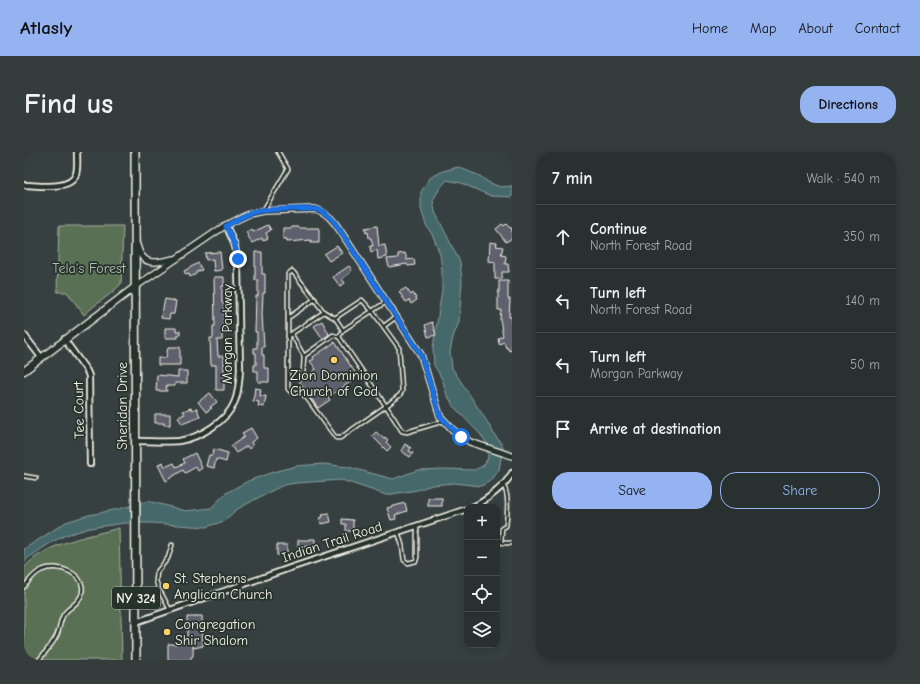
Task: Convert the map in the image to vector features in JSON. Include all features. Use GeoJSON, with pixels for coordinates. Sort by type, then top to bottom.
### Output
{"type":"FeatureCollection","features":[{"type":"Feature","properties":{"kind":"main road","name":"Sheridan Drive"},"geometry":{"type":"LineString","coordinates":[[135,152],[136,660]]}},
{"type":"Feature","properties":{"kind":"main road"},"geometry":{"type":"LineString","coordinates":[[24,371],[135,287]]}},
{"type":"Feature","properties":{"kind":"street"},"geometry":{"type":"LineString","coordinates":[[24,185],[67,184],[76,174],[77,152]]}},
{"type":"Feature","properties":{"kind":"street"},"geometry":{"type":"LineString","coordinates":[[135,287],[177,257],[226,226],[254,212],[315,209],[322,211],[328,215],[345,238],[421,355],[440,416],[461,437],[478,445],[512,456]]}},
{"type":"Feature","properties":{"kind":"street","name":"Morgan Parkway"},"geometry":{"type":"LineString","coordinates":[[136,441],[179,441],[194,437],[212,427],[225,417],[230,412],[235,402],[239,386],[240,370],[238,265],[235,246],[226,226]]}},
{"type":"Feature","properties":{"kind":"street"},"geometry":{"type":"LineString","coordinates":[[136,237],[139,252],[147,261],[153,263],[177,257]]}},
{"type":"Feature","properties":{"kind":"street"},"geometry":{"type":"LineString","coordinates":[[24,335],[41,357]]}},
{"type":"Feature","properties":{"kind":"street","name":"Tee Court"},"geometry":{"type":"LineString","coordinates":[[64,340],[87,371],[89,376],[90,464]]}},
{"type":"Feature","properties":{"kind":"street"},"geometry":{"type":"LineString","coordinates":[[480,504],[509,480],[512,472]]}},
{"type":"Feature","properties":{"kind":"street","name":"Indian Trail Road"},"geometry":{"type":"LineString","coordinates":[[136,622],[290,568],[464,510]]}},
{"type":"Feature","properties":{"kind":"lane"},"geometry":{"type":"LineString","coordinates":[[263,211],[288,169],[278,152]]}},
{"type":"Feature","properties":{"kind":"lane"},"geometry":{"type":"LineString","coordinates":[[335,318],[362,300],[384,326],[399,348],[401,385],[400,395],[340,438],[336,438],[306,397],[301,393],[291,392],[288,389],[289,272],[294,272],[324,312],[335,318],[343,330]]}},
{"type":"Feature","properties":{"kind":"lane"},"geometry":{"type":"LineString","coordinates":[[288,318],[315,299]]}},
{"type":"Feature","properties":{"kind":"lane"},"geometry":{"type":"LineString","coordinates":[[339,337],[343,330],[387,302]]}},
{"type":"Feature","properties":{"kind":"lane"},"geometry":{"type":"LineString","coordinates":[[288,336],[292,335],[324,312]]}},
{"type":"Feature","properties":{"kind":"lane"},"geometry":{"type":"LineString","coordinates":[[384,326],[397,317]]}},
{"type":"Feature","properties":{"kind":"lane"},"geometry":{"type":"LineString","coordinates":[[292,335],[304,356],[303,374]]}},
{"type":"Feature","properties":{"kind":"lane"},"geometry":{"type":"LineString","coordinates":[[304,356],[333,335],[339,337],[402,431],[407,432],[444,421]]}},
{"type":"Feature","properties":{"kind":"lane"},"geometry":{"type":"LineString","coordinates":[[24,476],[36,478]]}},
{"type":"Feature","properties":{"kind":"lane"},"geometry":{"type":"LineString","coordinates":[[503,484],[506,491],[507,515],[506,526],[502,528],[501,542],[512,543]]}},
{"type":"Feature","properties":{"kind":"lane"},"geometry":{"type":"LineString","coordinates":[[398,532],[404,560],[408,563],[416,561],[417,526]]}},
{"type":"Feature","properties":{"kind":"lane"},"geometry":{"type":"LineString","coordinates":[[171,610],[156,581],[157,572],[168,558],[172,545]]}},
{"type":"Feature","properties":{"kind":"lane"},"geometry":{"type":"LineString","coordinates":[[24,587],[34,575],[42,569],[56,567],[63,568],[70,572],[81,584],[82,593],[78,601],[65,614],[57,635],[40,660]]}},
{"type":"Feature","properties":{"kind":"green space","name":"Tela's Forest"},"geometry":{"type":"Polygon","coordinates":[[[59,226],[123,226],[121,284],[84,315],[67,292],[57,292],[59,226]]]}},
{"type":"Feature","properties":{"kind":"green space"},"geometry":{"type":"Polygon","coordinates":[[[119,528],[122,660],[24,660],[24,568],[33,559],[55,546],[119,528]]]}},
{"type":"Feature","properties":{"kind":"water"},"geometry":{"type":"Polygon","coordinates":[[[458,167],[480,176],[488,182],[500,187],[512,186],[512,197],[491,196],[461,183],[447,180],[433,200],[435,212],[460,262],[462,281],[459,322],[453,337],[450,352],[452,368],[503,446],[499,470],[491,481],[481,486],[454,483],[432,485],[417,490],[386,495],[342,480],[284,485],[236,510],[224,521],[206,527],[151,523],[125,523],[90,528],[66,535],[52,542],[28,558],[24,563],[24,549],[66,522],[148,501],[186,511],[211,508],[226,493],[248,481],[296,466],[323,464],[348,467],[393,479],[418,470],[474,470],[483,466],[488,458],[486,442],[456,409],[447,395],[442,379],[434,365],[433,348],[442,290],[442,270],[440,254],[433,236],[426,225],[421,209],[421,192],[430,178],[443,171],[458,167]]]}},
{"type":"Feature","properties":{"kind":"building"},"geometry":{"type":"Polygon","coordinates":[[[502,224],[504,226],[506,224],[512,228],[512,238],[506,242],[496,229],[502,224]]]}},
{"type":"Feature","properties":{"kind":"building"},"geometry":{"type":"Polygon","coordinates":[[[268,225],[271,230],[266,233],[268,238],[263,241],[262,238],[252,243],[246,232],[252,229],[253,232],[268,225]]]}},
{"type":"Feature","properties":{"kind":"building"},"geometry":{"type":"Polygon","coordinates":[[[377,226],[379,246],[385,245],[387,257],[378,259],[377,250],[371,252],[370,246],[373,246],[371,238],[369,238],[368,232],[366,233],[365,228],[377,226]]]}},
{"type":"Feature","properties":{"kind":"building"},"geometry":{"type":"Polygon","coordinates":[[[283,228],[319,228],[319,243],[311,243],[311,240],[287,242],[287,239],[283,239],[283,228]]]}},
{"type":"Feature","properties":{"kind":"building"},"geometry":{"type":"Polygon","coordinates":[[[490,242],[497,243],[496,246],[503,247],[501,255],[506,256],[505,264],[508,264],[509,272],[502,272],[502,279],[495,279],[495,262],[489,261],[490,242]]]}},
{"type":"Feature","properties":{"kind":"building"},"geometry":{"type":"Polygon","coordinates":[[[337,246],[342,253],[329,261],[324,254],[337,246]]]}},
{"type":"Feature","properties":{"kind":"building"},"geometry":{"type":"Polygon","coordinates":[[[220,252],[222,270],[214,271],[213,259],[206,260],[205,253],[220,252]]]}},
{"type":"Feature","properties":{"kind":"building"},"geometry":{"type":"Polygon","coordinates":[[[255,252],[262,252],[262,274],[265,274],[265,293],[263,293],[262,314],[264,347],[262,347],[262,355],[264,355],[264,368],[269,368],[269,382],[258,382],[258,371],[254,371],[254,365],[256,365],[256,353],[254,353],[254,348],[257,348],[257,332],[255,332],[256,296],[258,296],[258,280],[255,280],[255,252]]]}},
{"type":"Feature","properties":{"kind":"building"},"geometry":{"type":"Polygon","coordinates":[[[405,253],[407,260],[414,259],[415,265],[408,266],[407,264],[389,267],[387,259],[398,258],[398,254],[405,253]]]}},
{"type":"Feature","properties":{"kind":"building"},"geometry":{"type":"Polygon","coordinates":[[[198,263],[202,270],[196,272],[196,274],[190,277],[189,274],[186,275],[184,271],[198,263]]]}},
{"type":"Feature","properties":{"kind":"building"},"geometry":{"type":"Polygon","coordinates":[[[349,266],[352,270],[342,279],[345,283],[340,286],[333,277],[349,266]]]}},
{"type":"Feature","properties":{"kind":"building"},"geometry":{"type":"Polygon","coordinates":[[[214,277],[224,277],[224,286],[222,286],[222,303],[224,303],[223,326],[225,326],[225,333],[222,333],[222,340],[217,340],[218,356],[224,356],[224,390],[216,390],[216,365],[211,365],[210,338],[213,338],[213,326],[215,326],[214,277]]]}},
{"type":"Feature","properties":{"kind":"building"},"geometry":{"type":"Polygon","coordinates":[[[499,281],[508,281],[508,299],[510,299],[509,317],[512,317],[512,350],[509,351],[504,342],[499,344],[498,338],[503,336],[500,319],[501,310],[498,310],[499,281]]]}},
{"type":"Feature","properties":{"kind":"building"},"geometry":{"type":"Polygon","coordinates":[[[406,288],[411,295],[413,293],[417,300],[411,304],[409,300],[406,302],[399,292],[406,288]]]}},
{"type":"Feature","properties":{"kind":"building"},"geometry":{"type":"Polygon","coordinates":[[[165,299],[176,301],[174,314],[170,314],[169,319],[161,318],[165,299]]]}},
{"type":"Feature","properties":{"kind":"building"},"geometry":{"type":"Polygon","coordinates":[[[322,321],[329,334],[323,339],[314,326],[322,321]]]}},
{"type":"Feature","properties":{"kind":"building"},"geometry":{"type":"Polygon","coordinates":[[[432,322],[436,335],[428,337],[425,325],[432,322]]]}},
{"type":"Feature","properties":{"kind":"building"},"geometry":{"type":"Polygon","coordinates":[[[165,328],[176,328],[176,331],[180,331],[180,335],[178,335],[178,338],[165,338],[165,328]]]}},
{"type":"Feature","properties":{"kind":"building"},"geometry":{"type":"Polygon","coordinates":[[[335,342],[358,377],[328,397],[330,400],[318,408],[299,381],[316,369],[310,361],[314,359],[313,357],[335,342]]]}},
{"type":"Feature","properties":{"kind":"building"},"geometry":{"type":"Polygon","coordinates":[[[168,347],[180,347],[180,365],[158,365],[158,358],[166,358],[168,347]]]}},
{"type":"Feature","properties":{"kind":"building"},"geometry":{"type":"Polygon","coordinates":[[[178,371],[187,371],[187,383],[175,383],[175,386],[166,386],[167,391],[156,391],[157,375],[178,377],[178,371]]]}},
{"type":"Feature","properties":{"kind":"building"},"geometry":{"type":"Polygon","coordinates":[[[255,388],[261,389],[260,396],[266,396],[264,407],[258,406],[259,402],[253,401],[255,388]]]}},
{"type":"Feature","properties":{"kind":"building"},"geometry":{"type":"Polygon","coordinates":[[[210,393],[217,402],[206,412],[198,402],[210,393]]]}},
{"type":"Feature","properties":{"kind":"building"},"geometry":{"type":"Polygon","coordinates":[[[191,408],[192,410],[197,408],[200,417],[182,424],[178,417],[185,414],[183,411],[191,408]]]}},
{"type":"Feature","properties":{"kind":"building"},"geometry":{"type":"Polygon","coordinates":[[[155,414],[170,414],[170,425],[155,423],[155,414]]]}},
{"type":"Feature","properties":{"kind":"building"},"geometry":{"type":"Polygon","coordinates":[[[251,428],[257,438],[251,442],[253,446],[249,449],[247,446],[236,453],[231,446],[244,437],[242,433],[251,428]]]}},
{"type":"Feature","properties":{"kind":"building"},"geometry":{"type":"Polygon","coordinates":[[[376,432],[384,439],[385,437],[388,440],[386,442],[391,447],[387,451],[372,436],[376,432]]]}},
{"type":"Feature","properties":{"kind":"building"},"geometry":{"type":"Polygon","coordinates":[[[405,444],[411,448],[409,451],[413,453],[410,457],[401,451],[405,444]]]}},
{"type":"Feature","properties":{"kind":"building"},"geometry":{"type":"Polygon","coordinates":[[[214,449],[228,453],[226,462],[216,459],[214,468],[206,466],[209,455],[212,455],[214,449]]]}},
{"type":"Feature","properties":{"kind":"building"},"geometry":{"type":"Polygon","coordinates":[[[195,453],[202,468],[198,471],[196,467],[185,473],[183,470],[166,481],[158,465],[163,462],[165,467],[174,463],[176,467],[185,463],[183,459],[195,453]]]}},
{"type":"Feature","properties":{"kind":"building"},"geometry":{"type":"Polygon","coordinates":[[[428,498],[442,498],[442,506],[428,506],[428,498]]]}},
{"type":"Feature","properties":{"kind":"building"},"geometry":{"type":"Polygon","coordinates":[[[405,503],[407,511],[395,515],[396,519],[391,520],[387,508],[405,503]]]}},
{"type":"Feature","properties":{"kind":"building"},"geometry":{"type":"Polygon","coordinates":[[[329,513],[331,522],[321,524],[320,518],[323,517],[322,514],[329,513]]]}},
{"type":"Feature","properties":{"kind":"building"},"geometry":{"type":"Polygon","coordinates":[[[342,519],[353,520],[353,531],[346,531],[346,524],[342,524],[342,519]]]}},
{"type":"Feature","properties":{"kind":"building"},"geometry":{"type":"Polygon","coordinates":[[[315,539],[315,546],[298,549],[298,540],[315,539]]]}},
{"type":"Feature","properties":{"kind":"building"},"geometry":{"type":"Polygon","coordinates":[[[277,545],[287,545],[287,555],[277,555],[277,545]]]}},
{"type":"Feature","properties":{"kind":"building"},"geometry":{"type":"Polygon","coordinates":[[[202,616],[203,646],[194,648],[193,646],[193,656],[191,657],[191,660],[168,660],[168,644],[177,644],[177,641],[187,641],[187,617],[202,616]]]}},
{"type":"Feature","properties":{"kind":"place","name":"Zion Dominion Church of God"},"geometry":{"type":"Point","coordinates":[334,360]}},
{"type":"Feature","properties":{"kind":"place","name":"St. Stephens Anglican Church"},"geometry":{"type":"Point","coordinates":[166,586]}},
{"type":"Feature","properties":{"kind":"place","name":"Congregation Shir Shalom"},"geometry":{"type":"Point","coordinates":[167,632]}},
{"type":"Feature","properties":{"kind":"route"},"geometry":{"type":"LineString","coordinates":[[238,259],[235,246],[226,226],[239,218],[254,212],[268,210],[315,209],[328,215],[345,238],[421,355],[440,416],[461,437]]}}]}
